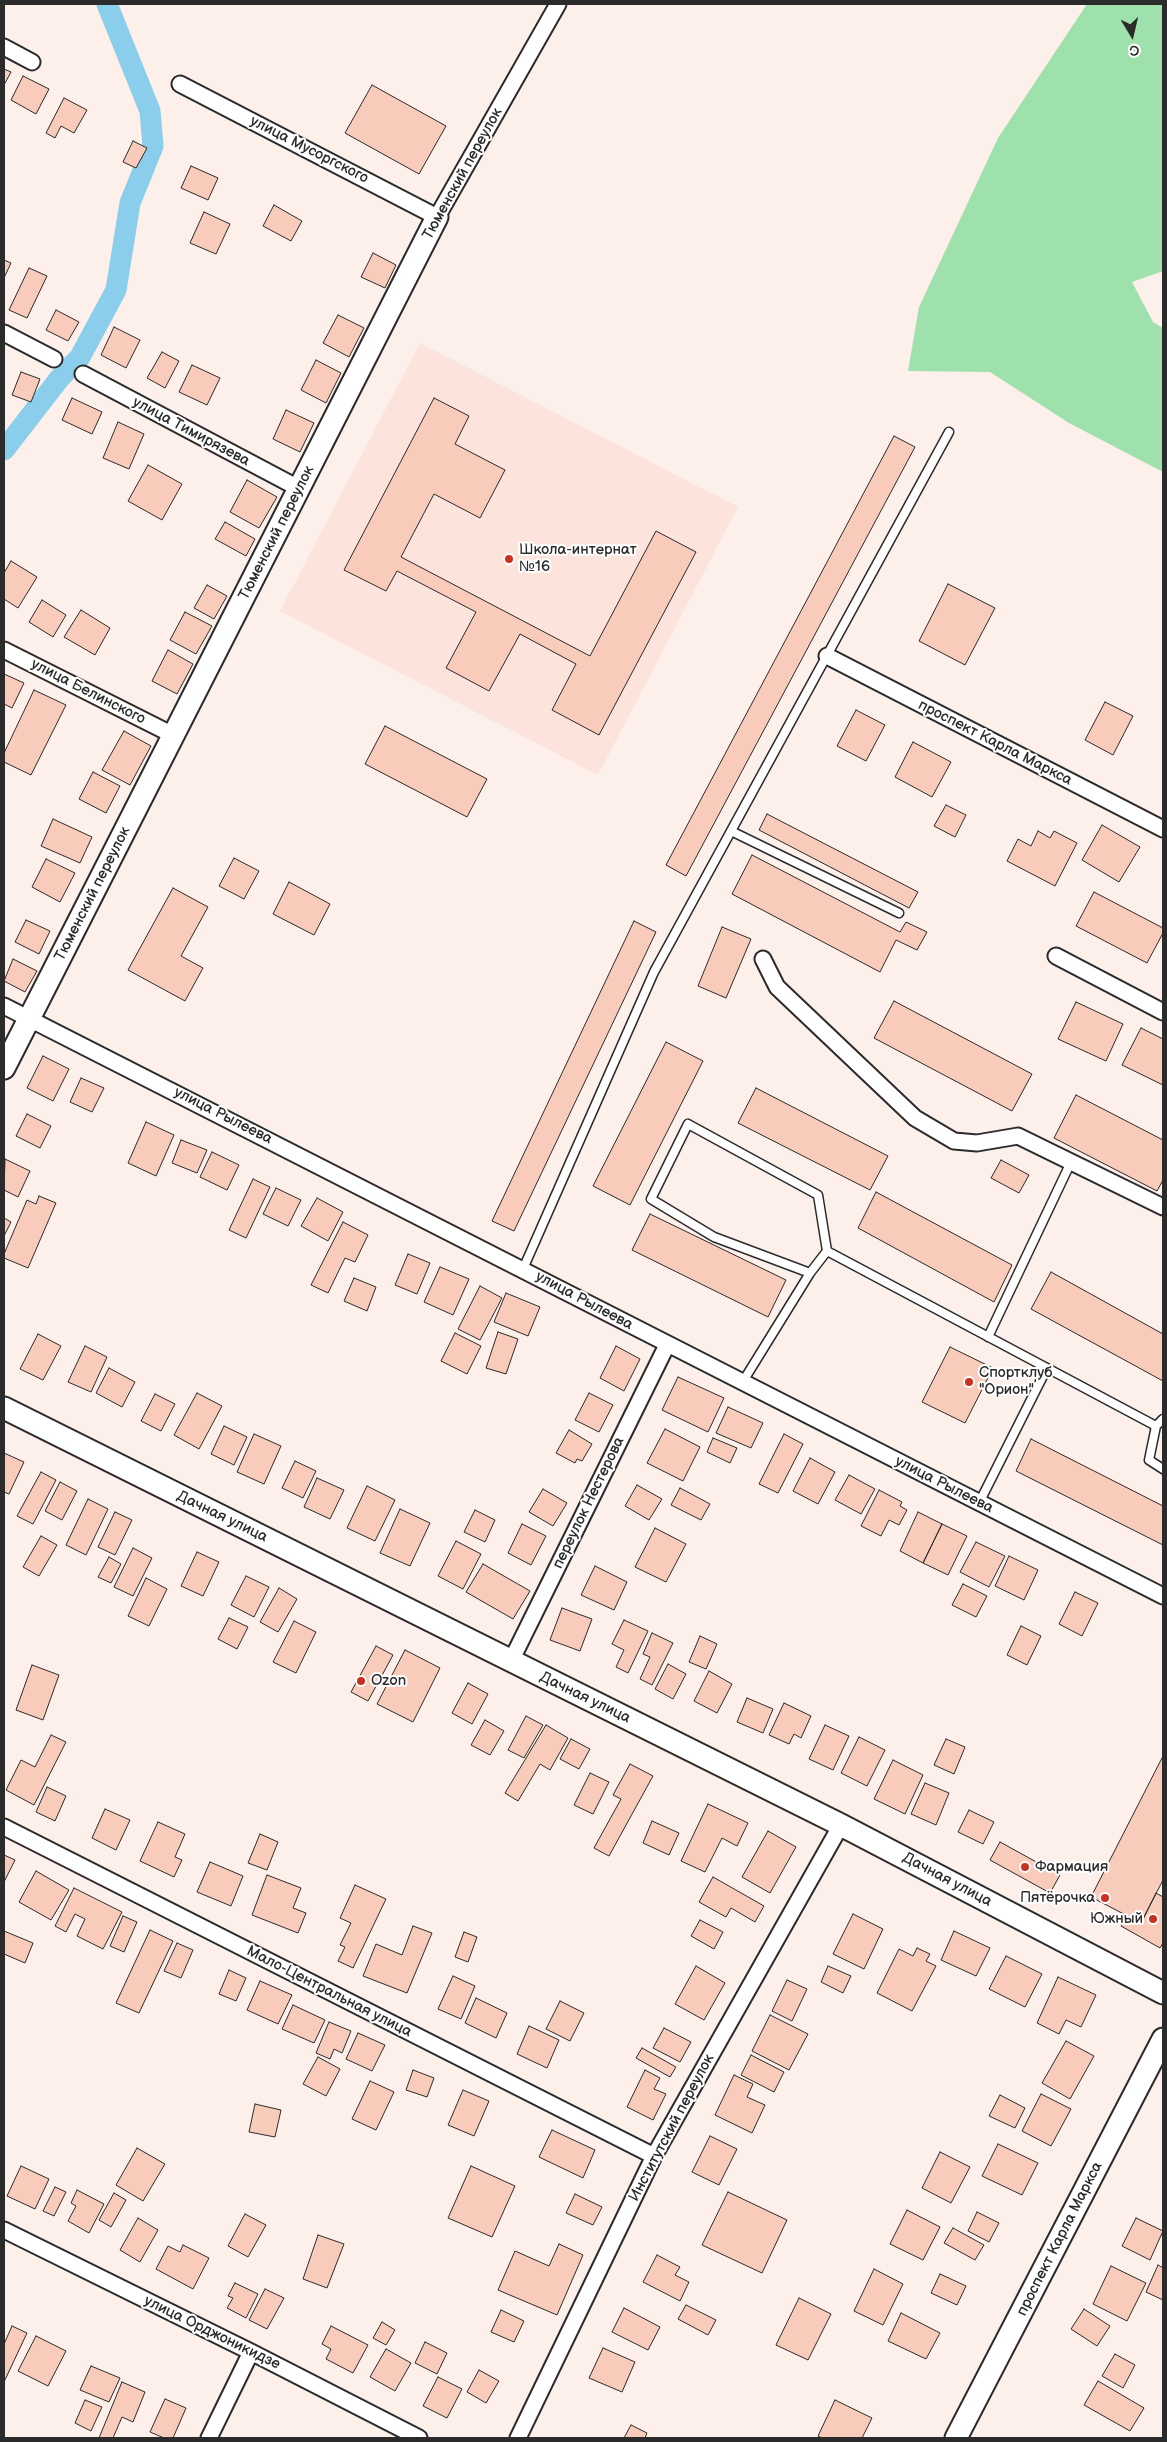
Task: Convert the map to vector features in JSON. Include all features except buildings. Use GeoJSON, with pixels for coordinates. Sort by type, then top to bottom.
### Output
{"type":"FeatureCollection","features":[{"type":"Feature","properties":{"kind":"street","name":"Тюменский переулок"},"geometry":{"type":"LineString","coordinates":[[4,1068],[437,217],[558,4]]}},
{"type":"Feature","properties":{"kind":"street"},"geometry":{"type":"LineString","coordinates":[[4,47],[32,62]]}},
{"type":"Feature","properties":{"kind":"street","name":"улица Мусоргского"},"geometry":{"type":"LineString","coordinates":[[180,84],[437,217]]}},
{"type":"Feature","properties":{"kind":"street"},"geometry":{"type":"LineString","coordinates":[[4,333],[54,359]]}},
{"type":"Feature","properties":{"kind":"street","name":"улица Тимирязева"},"geometry":{"type":"LineString","coordinates":[[82,374],[300,489]]}},
{"type":"Feature","properties":{"kind":"street","name":"улица Белинского"},"geometry":{"type":"LineString","coordinates":[[4,650],[173,735]]}},
{"type":"Feature","properties":{"kind":"street","name":"проспект Карла Маркса"},"geometry":{"type":"LineString","coordinates":[[826,656],[1163,829]]}},
{"type":"Feature","properties":{"kind":"street"},"geometry":{"type":"LineString","coordinates":[[1056,956],[1163,1012]]}},
{"type":"Feature","properties":{"kind":"street"},"geometry":{"type":"LineString","coordinates":[[763,959],[777,987],[915,1118],[954,1141],[976,1143],[1018,1136],[1163,1207]]}},
{"type":"Feature","properties":{"kind":"street","name":"улица Рылеева"},"geometry":{"type":"LineString","coordinates":[[4,1006],[1163,1596]]}},
{"type":"Feature","properties":{"kind":"street","name":"переулок Нестерова"},"geometry":{"type":"LineString","coordinates":[[511,1661],[667,1345]]}},
{"type":"Feature","properties":{"kind":"street","name":"Дачная улица"},"geometry":{"type":"LineString","coordinates":[[4,1408],[841,1825],[1163,1993]]}},
{"type":"Feature","properties":{"kind":"street","name":"Институтский переулок"},"geometry":{"type":"LineString","coordinates":[[518,2438],[654,2156],[841,1825]]}},
{"type":"Feature","properties":{"kind":"street","name":"Мало-Центральная улица"},"geometry":{"type":"LineString","coordinates":[[4,1827],[654,2156]]}},
{"type":"Feature","properties":{"kind":"street","name":"проспект Карла Маркса"},"geometry":{"type":"LineString","coordinates":[[956,2438],[1163,2039]]}},
{"type":"Feature","properties":{"kind":"street","name":"улица Орджоникидзе"},"geometry":{"type":"LineString","coordinates":[[4,2230],[251,2352],[419,2438]]}},
{"type":"Feature","properties":{"kind":"street"},"geometry":{"type":"LineString","coordinates":[[209,2438],[251,2352]]}},
{"type":"Feature","properties":{"kind":"lane"},"geometry":{"type":"LineString","coordinates":[[523,1269],[654,972],[949,432]]}},
{"type":"Feature","properties":{"kind":"lane"},"geometry":{"type":"LineString","coordinates":[[731,831],[899,914]]}},
{"type":"Feature","properties":{"kind":"lane"},"geometry":{"type":"LineString","coordinates":[[742,1383],[810,1273],[827,1251],[818,1195],[688,1124],[651,1200],[714,1237],[810,1273]]}},
{"type":"Feature","properties":{"kind":"lane"},"geometry":{"type":"LineString","coordinates":[[988,1337],[1071,1162]]}},
{"type":"Feature","properties":{"kind":"lane"},"geometry":{"type":"LineString","coordinates":[[827,1251],[1156,1426]]}},
{"type":"Feature","properties":{"kind":"lane"},"geometry":{"type":"LineString","coordinates":[[979,1503],[1047,1368]]}},
{"type":"Feature","properties":{"kind":"lane"},"geometry":{"type":"LineString","coordinates":[[1163,1419],[1156,1426],[1149,1460],[1163,1469]]}},
{"type":"Feature","properties":{"kind":"shaded area","name":"Школа-интернат №16"},"geometry":{"type":"Polygon","coordinates":[[[420,343],[738,507],[598,775],[280,611],[420,343]]]}},
{"type":"Feature","properties":{"kind":"green space"},"geometry":{"type":"Polygon","coordinates":[[[1087,4],[1163,4],[1163,271],[1132,282],[1153,322],[1163,328],[1163,472],[1069,423],[990,372],[908,371],[919,307],[998,138],[1087,4]]]}},
{"type":"Feature","properties":{"kind":"waterway"},"geometry":{"type":"LineString","coordinates":[[4,450],[59,379],[80,357],[116,290],[130,203],[153,146],[150,111],[107,4]]}},
{"type":"Feature","properties":{"kind":"place","name":"Школа-интернат №16"},"geometry":{"type":"Point","coordinates":[509,559]}},
{"type":"Feature","properties":{"kind":"place","name":"Спортклуб \"Орион\""},"geometry":{"type":"Point","coordinates":[969,1382]}},
{"type":"Feature","properties":{"kind":"place","name":"Ozon"},"geometry":{"type":"Point","coordinates":[361,1681]}},
{"type":"Feature","properties":{"kind":"place","name":"Фармация"},"geometry":{"type":"Point","coordinates":[1025,1867]}},
{"type":"Feature","properties":{"kind":"place","name":"Пятёрочка"},"geometry":{"type":"Point","coordinates":[1105,1898]}},
{"type":"Feature","properties":{"kind":"place","name":"Южный"},"geometry":{"type":"Point","coordinates":[1153,1919]}}]}
